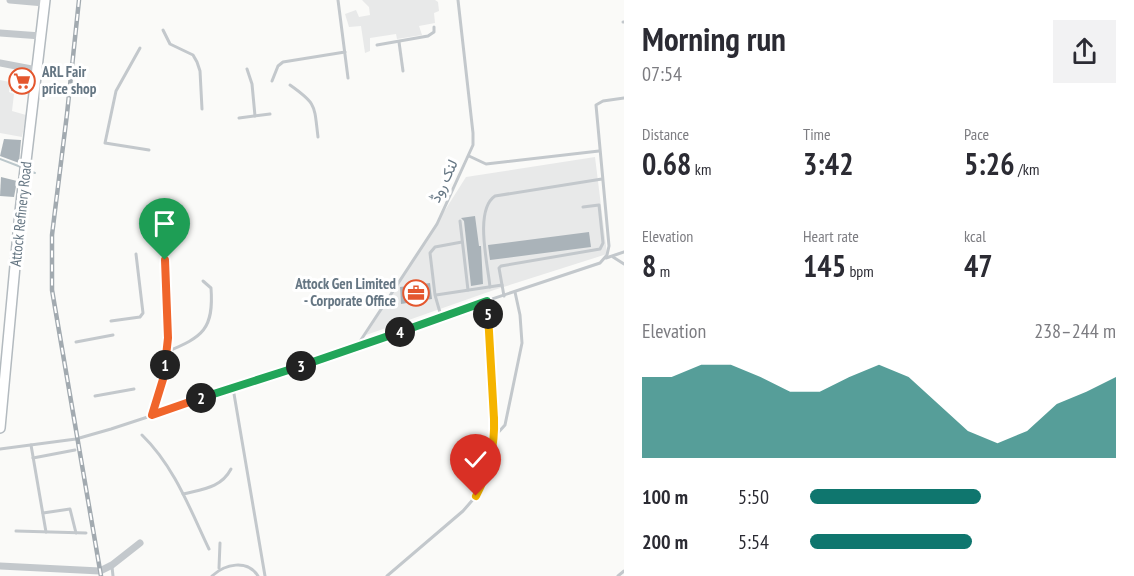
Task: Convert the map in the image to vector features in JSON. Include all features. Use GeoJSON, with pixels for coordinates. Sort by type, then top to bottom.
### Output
{"type":"FeatureCollection","features":[{"type":"Feature","properties":{"kind":"street"},"geometry":{"type":"LineString","coordinates":[[10,0],[45,2]]}},
{"type":"Feature","properties":{"kind":"street","name":"Attock Refinery Road"},"geometry":{"type":"LineString","coordinates":[[0,428],[3,354],[45,2]]}},
{"type":"Feature","properties":{"kind":"street"},"geometry":{"type":"LineString","coordinates":[[0,33],[41,36]]}},
{"type":"Feature","properties":{"kind":"street"},"geometry":{"type":"LineString","coordinates":[[0,63],[38,70]]}},
{"type":"Feature","properties":{"kind":"street"},"geometry":{"type":"LineString","coordinates":[[0,566],[90,574],[112,565],[140,543]]}},
{"type":"Feature","properties":{"kind":"lane"},"geometry":{"type":"LineString","coordinates":[[338,0],[348,78]]}},
{"type":"Feature","properties":{"kind":"lane","name":"لنک روڈ"},"geometry":{"type":"LineString","coordinates":[[355,349],[437,224],[473,145],[458,0]]}},
{"type":"Feature","properties":{"kind":"lane"},"geometry":{"type":"LineString","coordinates":[[377,45],[428,36],[435,32],[434,27]]}},
{"type":"Feature","properties":{"kind":"lane"},"geometry":{"type":"LineString","coordinates":[[163,30],[170,44],[193,55],[197,62],[200,71],[202,109]]}},
{"type":"Feature","properties":{"kind":"lane"},"geometry":{"type":"LineString","coordinates":[[399,42],[404,71]]}},
{"type":"Feature","properties":{"kind":"lane"},"geometry":{"type":"LineString","coordinates":[[140,48],[116,91],[105,143],[148,150]]}},
{"type":"Feature","properties":{"kind":"lane"},"geometry":{"type":"LineString","coordinates":[[272,81],[278,66],[283,62],[345,52]]}},
{"type":"Feature","properties":{"kind":"lane"},"geometry":{"type":"LineString","coordinates":[[247,69],[252,84],[255,116]]}},
{"type":"Feature","properties":{"kind":"lane"},"geometry":{"type":"LineString","coordinates":[[290,85],[308,96],[314,105],[318,137]]}},
{"type":"Feature","properties":{"kind":"lane"},"geometry":{"type":"LineString","coordinates":[[0,449],[76,439],[355,349],[441,316],[600,263],[607,255],[609,246],[596,105],[603,101],[624,98]]}},
{"type":"Feature","properties":{"kind":"lane"},"geometry":{"type":"LineString","coordinates":[[239,118],[270,114]]}},
{"type":"Feature","properties":{"kind":"lane"},"geometry":{"type":"LineString","coordinates":[[469,155],[486,164],[599,151]]}},
{"type":"Feature","properties":{"kind":"lane"},"geometry":{"type":"LineString","coordinates":[[490,287],[484,226],[485,208],[489,200],[495,196],[602,179]]}},
{"type":"Feature","properties":{"kind":"lane"},"geometry":{"type":"LineString","coordinates":[[504,296],[499,268],[501,266],[600,249],[603,243],[599,205],[583,207]]}},
{"type":"Feature","properties":{"kind":"lane"},"geometry":{"type":"LineString","coordinates":[[460,221],[468,290]]}},
{"type":"Feature","properties":{"kind":"lane"},"geometry":{"type":"LineString","coordinates":[[441,316],[435,295],[430,253],[435,247],[462,242]]}},
{"type":"Feature","properties":{"kind":"lane"},"geometry":{"type":"LineString","coordinates":[[605,258],[624,252]]}},
{"type":"Feature","properties":{"kind":"lane"},"geometry":{"type":"LineString","coordinates":[[111,321],[140,317],[143,313],[136,254]]}},
{"type":"Feature","properties":{"kind":"lane"},"geometry":{"type":"LineString","coordinates":[[613,257],[624,264]]}},
{"type":"Feature","properties":{"kind":"lane"},"geometry":{"type":"LineString","coordinates":[[152,415],[164,376],[168,338],[165,260]]}},
{"type":"Feature","properties":{"kind":"lane"},"geometry":{"type":"LineString","coordinates":[[166,352],[191,342],[210,320],[213,309],[211,288],[203,281]]}},
{"type":"Feature","properties":{"kind":"lane"},"geometry":{"type":"LineString","coordinates":[[435,295],[502,285]]}},
{"type":"Feature","properties":{"kind":"lane"},"geometry":{"type":"LineString","coordinates":[[495,436],[505,425],[522,343],[520,315],[515,292]]}},
{"type":"Feature","properties":{"kind":"lane"},"geometry":{"type":"LineString","coordinates":[[387,576],[463,511],[476,496],[483,483],[495,436],[487,301]]}},
{"type":"Feature","properties":{"kind":"lane"},"geometry":{"type":"LineString","coordinates":[[76,342],[113,335]]}},
{"type":"Feature","properties":{"kind":"lane"},"geometry":{"type":"LineString","coordinates":[[233,388],[265,576]]}},
{"type":"Feature","properties":{"kind":"lane"},"geometry":{"type":"LineString","coordinates":[[95,396],[134,389]]}},
{"type":"Feature","properties":{"kind":"lane"},"geometry":{"type":"LineString","coordinates":[[142,435],[161,455],[183,494],[209,549]]}},
{"type":"Feature","properties":{"kind":"lane"},"geometry":{"type":"LineString","coordinates":[[31,445],[46,532]]}},
{"type":"Feature","properties":{"kind":"lane"},"geometry":{"type":"LineString","coordinates":[[33,458],[75,450]]}},
{"type":"Feature","properties":{"kind":"lane"},"geometry":{"type":"LineString","coordinates":[[183,494],[215,486],[226,478],[231,469]]}},
{"type":"Feature","properties":{"kind":"lane"},"geometry":{"type":"LineString","coordinates":[[43,513],[70,509],[76,533]]}},
{"type":"Feature","properties":{"kind":"lane"},"geometry":{"type":"LineString","coordinates":[[16,531],[86,533]]}},
{"type":"Feature","properties":{"kind":"lane"},"geometry":{"type":"LineString","coordinates":[[218,570],[220,543]]}},
{"type":"Feature","properties":{"kind":"lane"},"geometry":{"type":"LineString","coordinates":[[112,565],[113,576]]}},
{"type":"Feature","properties":{"kind":"lane"},"geometry":{"type":"LineString","coordinates":[[212,576],[218,570],[231,565],[245,566],[254,570],[258,576]]}},
{"type":"Feature","properties":{"kind":"lane"},"geometry":{"type":"LineString","coordinates":[[618,576],[624,571]]}},
{"type":"Feature","properties":{"kind":"shaded area"},"geometry":{"type":"Polygon","coordinates":[[[362,0],[435,0],[438,2],[439,11],[434,13],[435,23],[419,26],[422,35],[397,39],[396,34],[370,38],[370,51],[365,53],[361,26],[349,27],[345,14],[356,10],[359,17],[370,15],[369,7],[362,0]]]}},
{"type":"Feature","properties":{"kind":"shaded area"},"geometry":{"type":"Polygon","coordinates":[[[0,80],[10,82],[9,92],[14,94],[12,111],[26,115],[22,137],[0,133],[0,80]]]}},
{"type":"Feature","properties":{"kind":"shaded area"},"geometry":{"type":"Polygon","coordinates":[[[595,157],[607,254],[494,290],[366,335],[466,177],[595,157]]]}},
{"type":"Feature","properties":{"kind":"building","name":"ARL Fair price shop"},"geometry":{"type":"Polygon","coordinates":[[[13,75],[29,77],[27,93],[11,91],[13,75]]]}},
{"type":"Feature","properties":{"kind":"building"},"geometry":{"type":"Polygon","coordinates":[[[4,139],[21,140],[19,163],[0,156],[4,139]]]}},
{"type":"Feature","properties":{"kind":"building"},"geometry":{"type":"Polygon","coordinates":[[[1,177],[17,181],[14,197],[0,196],[1,177]]]}},
{"type":"Feature","properties":{"kind":"building"},"geometry":{"type":"Polygon","coordinates":[[[475,216],[479,246],[481,246],[483,284],[471,286],[464,221],[461,218],[475,216]]]}},
{"type":"Feature","properties":{"kind":"building"},"geometry":{"type":"Polygon","coordinates":[[[589,232],[591,247],[490,260],[488,245],[589,232]]]}},
{"type":"Feature","properties":{"kind":"building","name":"Attock Gen Limited - Corporate Office"},"geometry":{"type":"Polygon","coordinates":[[[430,283],[432,299],[401,304],[400,287],[430,283]]]}},
{"type":"Feature","properties":{"kind":"waterway"},"geometry":{"type":"LineString","coordinates":[[0,159],[21,167]]}},
{"type":"Feature","properties":{"kind":"waterway"},"geometry":{"type":"LineString","coordinates":[[27,170],[35,173]]}},
{"type":"Feature","properties":{"kind":"railway"},"geometry":{"type":"LineString","coordinates":[[79,0],[52,235],[52,290],[101,576]]}},
{"type":"Feature","properties":{"kind":"place","name":"ARL Fair price shop"},"geometry":{"type":"Point","coordinates":[22,81]}},
{"type":"Feature","properties":{"kind":"place","name":"Attock Gen Limited - Corporate Office"},"geometry":{"type":"Point","coordinates":[416,293]}},
{"type":"Feature","properties":{"kind":"route"},"geometry":{"type":"LineString","coordinates":[[165,260],[168,338],[164,376],[152,415],[355,349],[487,301],[495,436],[483,483],[476,496]]}}]}
